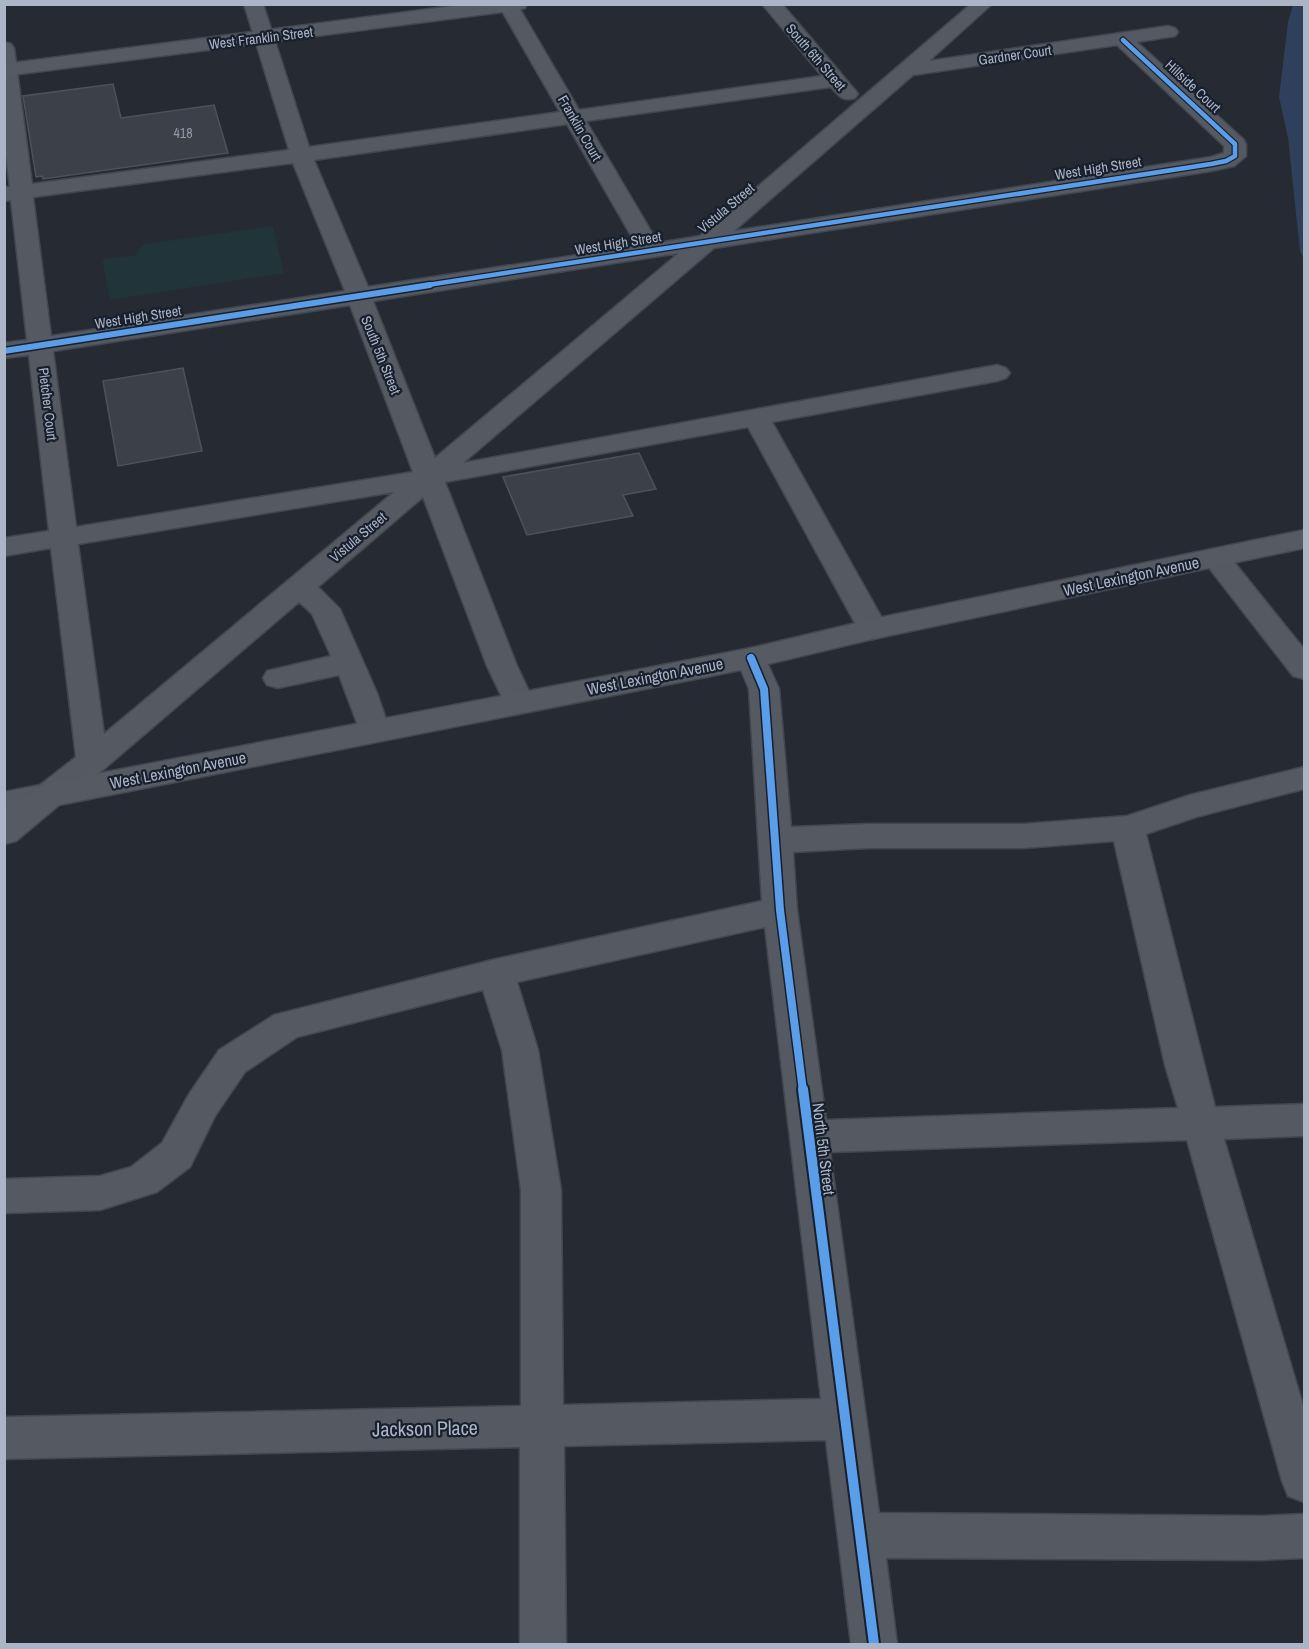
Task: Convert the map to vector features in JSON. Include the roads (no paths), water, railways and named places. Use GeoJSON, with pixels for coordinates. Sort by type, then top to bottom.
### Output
{"type":"FeatureCollection","features":[{"type":"Feature","properties":{"kind":"main road","name":"West Franklin Street"},"geometry":{"type":"LineString","coordinates":[[6,63],[264,37],[511,5]]}},
{"type":"Feature","properties":{"kind":"main road","name":"West Lexington Avenue"},"geometry":{"type":"LineString","coordinates":[[49,795],[751,658],[873,629],[1305,539]]}},
{"type":"Feature","properties":{"kind":"main road","name":"Vistula Street"},"geometry":{"type":"LineString","coordinates":[[4,832],[49,795]]}},
{"type":"Feature","properties":{"kind":"street","name":"South 5th Street"},"geometry":{"type":"LineString","coordinates":[[253,4],[301,155],[430,477],[502,666],[519,702]]}},
{"type":"Feature","properties":{"kind":"street","name":"South 6th Street"},"geometry":{"type":"LineString","coordinates":[[771,4],[860,110]]}},
{"type":"Feature","properties":{"kind":"street","name":"Vistula Street"},"geometry":{"type":"LineString","coordinates":[[49,795],[93,761],[430,477],[983,4]]}},
{"type":"Feature","properties":{"kind":"street","name":"Franklin Court"},"geometry":{"type":"LineString","coordinates":[[511,5],[572,116],[652,252]]}},
{"type":"Feature","properties":{"kind":"street","name":"Gardner Court"},"geometry":{"type":"LineString","coordinates":[[908,70],[1168,32]]}},
{"type":"Feature","properties":{"kind":"street","name":"Hillside Court"},"geometry":{"type":"LineString","coordinates":[[1123,40],[1235,144],[1234,156]]}},
{"type":"Feature","properties":{"kind":"street","name":"Pletcher Court"},"geometry":{"type":"LineString","coordinates":[[6,63],[13,192],[42,345],[85,714],[93,761]]}},
{"type":"Feature","properties":{"kind":"street"},"geometry":{"type":"LineString","coordinates":[[13,192],[301,155],[836,80]]}},
{"type":"Feature","properties":{"kind":"street","name":"West High Street"},"geometry":{"type":"LineString","coordinates":[[4,351],[1211,164],[1226,161],[1234,156]]}},
{"type":"Feature","properties":{"kind":"street"},"geometry":{"type":"LineString","coordinates":[[4,547],[430,477],[997,373]]}},
{"type":"Feature","properties":{"kind":"street"},"geometry":{"type":"LineString","coordinates":[[756,417],[873,629]]}},
{"type":"Feature","properties":{"kind":"street"},"geometry":{"type":"LineString","coordinates":[[1216,558],[1305,669]]}},
{"type":"Feature","properties":{"kind":"street"},"geometry":{"type":"LineString","coordinates":[[300,587],[325,609],[362,693],[374,731]]}},
{"type":"Feature","properties":{"kind":"street","name":"North 5th Street"},"geometry":{"type":"LineString","coordinates":[[751,658],[764,689],[780,910],[874,1644]]}},
{"type":"Feature","properties":{"kind":"street"},"geometry":{"type":"LineString","coordinates":[[278,678],[348,663]]}},
{"type":"Feature","properties":{"kind":"street"},"geometry":{"type":"LineString","coordinates":[[776,840],[869,836],[1024,836],[1128,828],[1190,807],[1305,778]]}},
{"type":"Feature","properties":{"kind":"street","name":"West Lexington Avenue"},"geometry":{"type":"LineString","coordinates":[[4,804],[49,795]]}},
{"type":"Feature","properties":{"kind":"street"},"geometry":{"type":"LineString","coordinates":[[1128,828],[1184,1065],[1305,1481]]}},
{"type":"Feature","properties":{"kind":"street"},"geometry":{"type":"LineString","coordinates":[[4,1196],[99,1193],[143,1180],[176,1155],[202,1105],[232,1061],[287,1025],[496,973],[780,910]]}},
{"type":"Feature","properties":{"kind":"street"},"geometry":{"type":"LineString","coordinates":[[496,973],[520,1050],[541,1190],[543,1644]]}},
{"type":"Feature","properties":{"kind":"street"},"geometry":{"type":"LineString","coordinates":[[809,1137],[1305,1120]]}},
{"type":"Feature","properties":{"kind":"street","name":"Jackson Place"},"geometry":{"type":"LineString","coordinates":[[4,1438],[846,1419]]}},
{"type":"Feature","properties":{"kind":"street"},"geometry":{"type":"LineString","coordinates":[[860,1535],[1263,1538],[1305,1536]]}},
{"type":"Feature","properties":{"kind":"water"},"geometry":{"type":"Polygon","coordinates":[[[1293,5],[1304,5],[1304,260],[1300,251],[1288,138],[1279,97],[1288,22],[1293,5]]]}}]}
